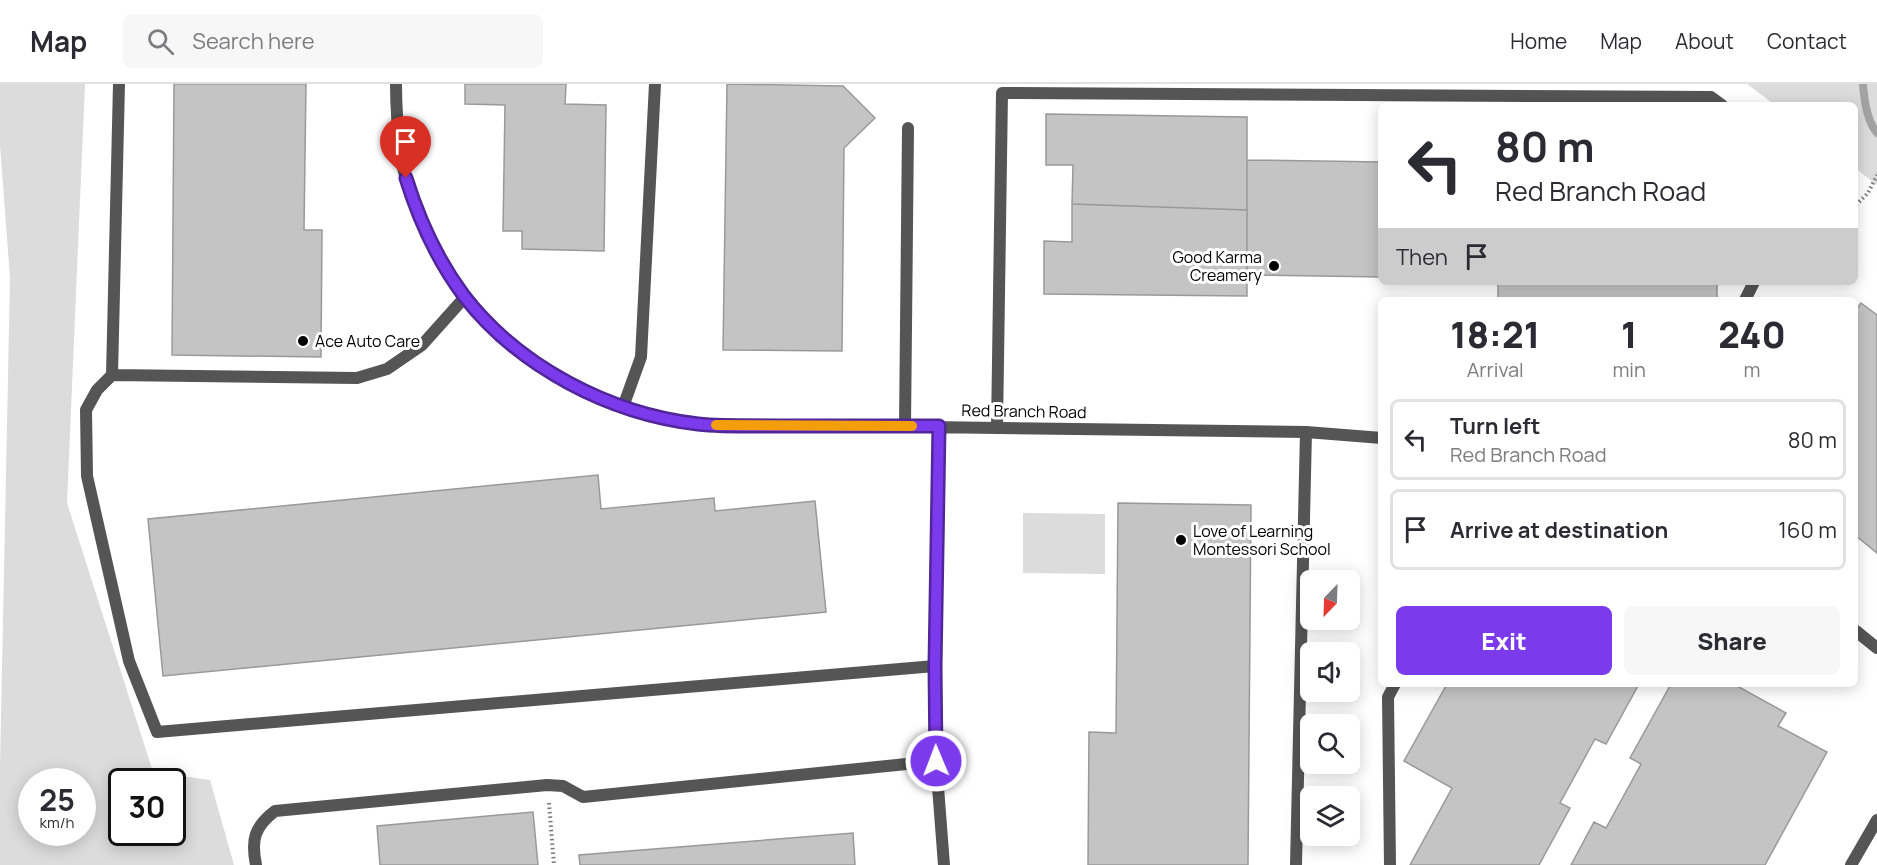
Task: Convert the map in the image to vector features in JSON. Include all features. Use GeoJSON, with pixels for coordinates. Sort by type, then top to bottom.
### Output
{"type":"FeatureCollection","features":[{"type":"Feature","properties":{"kind":"street"},"geometry":{"type":"LineString","coordinates":[[118,84],[112,375],[97,390],[86,410],[87,476],[129,662],[157,732],[935,666]]}},
{"type":"Feature","properties":{"kind":"street","name":"Red Branch Road"},"geometry":{"type":"LineString","coordinates":[[396,84],[401,158],[412,198],[445,268],[465,297],[504,339],[543,367],[586,392],[623,407],[658,417],[698,424],[1306,432],[1378,438]]}},
{"type":"Feature","properties":{"kind":"street"},"geometry":{"type":"LineString","coordinates":[[623,407],[641,357],[655,84]]}},
{"type":"Feature","properties":{"kind":"street"},"geometry":{"type":"LineString","coordinates":[[997,428],[1002,93],[1711,98],[1717,102]]}},
{"type":"Feature","properties":{"kind":"street"},"geometry":{"type":"LineString","coordinates":[[905,426],[908,128]]}},
{"type":"Feature","properties":{"kind":"street"},"geometry":{"type":"LineString","coordinates":[[112,375],[357,378],[387,369],[422,345],[465,297]]}},
{"type":"Feature","properties":{"kind":"street"},"geometry":{"type":"LineString","coordinates":[[939,426],[935,666],[936,761],[944,865]]}},
{"type":"Feature","properties":{"kind":"street"},"geometry":{"type":"LineString","coordinates":[[1296,865],[1306,432]]}},
{"type":"Feature","properties":{"kind":"street"},"geometry":{"type":"LineString","coordinates":[[1858,633],[1877,648]]}},
{"type":"Feature","properties":{"kind":"street"},"geometry":{"type":"LineString","coordinates":[[1390,865],[1388,697],[1393,687]]}},
{"type":"Feature","properties":{"kind":"street"},"geometry":{"type":"LineString","coordinates":[[256,865],[253,848],[256,834],[263,820],[275,811],[547,785],[563,786],[583,797],[936,761]]}},
{"type":"Feature","properties":{"kind":"street"},"geometry":{"type":"LineString","coordinates":[[1851,865],[1877,820]]}},
{"type":"Feature","properties":{"kind":"path"},"geometry":{"type":"LineString","coordinates":[[1858,202],[1868,194],[1877,176]]}},
{"type":"Feature","properties":{"kind":"path"},"geometry":{"type":"LineString","coordinates":[[547,785],[554,865]]}},
{"type":"Feature","properties":{"kind":"shaded area"},"geometry":{"type":"Polygon","coordinates":[[[0,84],[85,84],[67,503],[152,768],[108,768],[108,846],[186,846],[186,777],[210,780],[234,865],[0,865],[10,278],[0,145],[0,84]]]}},
{"type":"Feature","properties":{"kind":"shaded area"},"geometry":{"type":"Polygon","coordinates":[[[1747,84],[1877,84],[1877,185],[1858,171],[1858,102],[1771,102],[1747,84]]]}},
{"type":"Feature","properties":{"kind":"shaded area"},"geometry":{"type":"Polygon","coordinates":[[[1023,513],[1105,514],[1105,574],[1023,573],[1023,513]]]}},
{"type":"Feature","properties":{"kind":"building"},"geometry":{"type":"Polygon","coordinates":[[[174,84],[306,84],[304,230],[322,230],[321,357],[172,355],[174,84]]]}},
{"type":"Feature","properties":{"kind":"building"},"geometry":{"type":"Polygon","coordinates":[[[465,84],[566,84],[565,104],[606,105],[604,251],[522,249],[522,231],[503,231],[505,105],[465,104],[465,84]]]}},
{"type":"Feature","properties":{"kind":"building"},"geometry":{"type":"Polygon","coordinates":[[[727,84],[843,86],[875,118],[844,148],[842,351],[723,350],[727,84]]]}},
{"type":"Feature","properties":{"kind":"building"},"geometry":{"type":"Polygon","coordinates":[[[1046,114],[1247,117],[1247,210],[1072,204],[1073,165],[1046,165],[1046,114]]]}},
{"type":"Feature","properties":{"kind":"building"},"geometry":{"type":"Polygon","coordinates":[[[1247,160],[1378,162],[1378,277],[1247,275],[1247,160]]]}},
{"type":"Feature","properties":{"kind":"building"},"geometry":{"type":"Polygon","coordinates":[[[1072,204],[1247,210],[1247,296],[1044,294],[1044,241],[1072,242],[1072,204]]]}},
{"type":"Feature","properties":{"kind":"building"},"geometry":{"type":"Polygon","coordinates":[[[1498,285],[1717,285],[1717,297],[1498,297],[1498,285]]]}},
{"type":"Feature","properties":{"kind":"building"},"geometry":{"type":"Polygon","coordinates":[[[1861,303],[1877,315],[1877,553],[1858,538],[1858,307],[1861,303]]]}},
{"type":"Feature","properties":{"kind":"building"},"geometry":{"type":"Polygon","coordinates":[[[598,475],[601,509],[714,498],[715,511],[815,501],[826,612],[163,676],[148,519],[598,475]]]}},
{"type":"Feature","properties":{"kind":"building"},"geometry":{"type":"Polygon","coordinates":[[[1118,503],[1251,505],[1248,865],[1088,865],[1089,732],[1116,733],[1118,503]]]}},
{"type":"Feature","properties":{"kind":"building"},"geometry":{"type":"Polygon","coordinates":[[[1445,687],[1637,687],[1606,744],[1595,739],[1560,803],[1570,808],[1539,865],[1410,865],[1452,788],[1404,761],[1445,687]]]}},
{"type":"Feature","properties":{"kind":"building"},"geometry":{"type":"Polygon","coordinates":[[[1669,687],[1739,687],[1786,713],[1778,726],[1827,752],[1765,865],[1571,865],[1594,822],[1606,828],[1641,764],[1630,758],[1669,687]]]}},
{"type":"Feature","properties":{"kind":"building"},"geometry":{"type":"Polygon","coordinates":[[[533,812],[538,865],[380,865],[377,826],[533,812]]]}},
{"type":"Feature","properties":{"kind":"building"},"geometry":{"type":"Polygon","coordinates":[[[853,833],[855,865],[580,865],[579,855],[853,833]]]}},
{"type":"Feature","properties":{"kind":"waterway"},"geometry":{"type":"LineString","coordinates":[[1863,84],[1868,116],[1877,133]]}},
{"type":"Feature","properties":{"kind":"slow traffic"},"geometry":{"type":"LineString","coordinates":[[716,425],[912,426]]}},
{"type":"Feature","properties":{"kind":"place","name":"Good Karma Creamery"},"geometry":{"type":"Point","coordinates":[1274,266]}},
{"type":"Feature","properties":{"kind":"place","name":"Ace Auto Care"},"geometry":{"type":"Point","coordinates":[303,341]}},
{"type":"Feature","properties":{"kind":"place","name":"Love of Learning Montessori School"},"geometry":{"type":"Point","coordinates":[1181,540]}},
{"type":"Feature","properties":{"kind":"route"},"geometry":{"type":"LineString","coordinates":[[406,178],[428,235],[445,268],[465,297],[504,339],[543,367],[586,392],[623,407],[658,417],[698,424],[939,426],[935,666],[936,761]]}}]}
